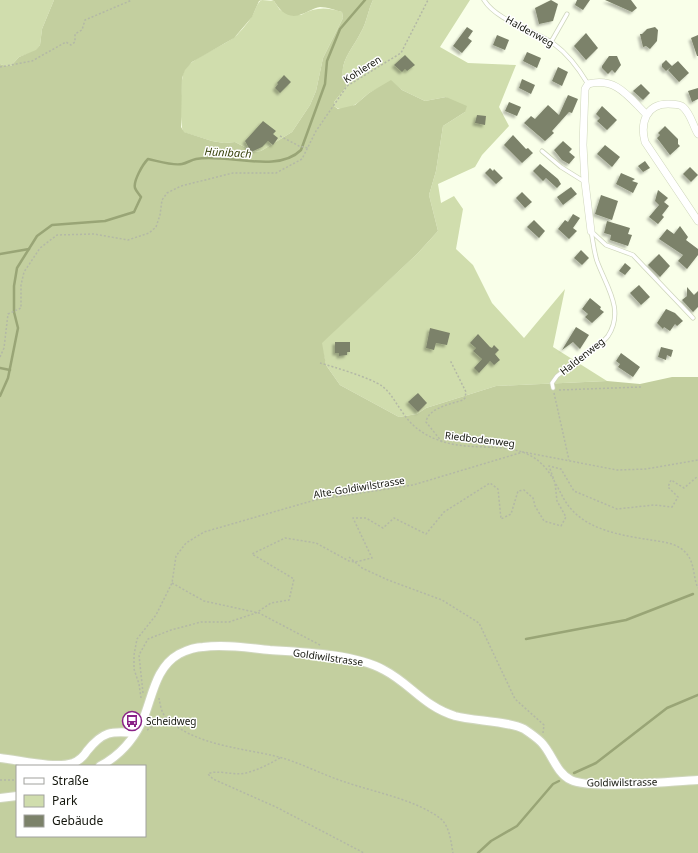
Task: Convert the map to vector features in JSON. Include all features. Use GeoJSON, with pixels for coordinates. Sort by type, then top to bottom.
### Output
{"type":"FeatureCollection","features":[{"type":"Feature","properties":{"kind":"street"},"geometry":{"type":"LineString","coordinates":[[588,84],[606,82],[616,86],[646,114]]}},
{"type":"Feature","properties":{"kind":"street","name":"Haldenweg"},"geometry":{"type":"LineString","coordinates":[[588,84],[585,89],[583,145],[585,182],[591,232]]}},
{"type":"Feature","properties":{"kind":"street"},"geometry":{"type":"LineString","coordinates":[[698,134],[689,114],[682,106],[664,104],[655,107],[646,114],[643,126],[645,142],[698,221]]}},
{"type":"Feature","properties":{"kind":"street","name":"Goldiwilstrasse"},"geometry":{"type":"LineString","coordinates":[[102,765],[113,760],[129,744],[144,716],[158,676],[164,667],[180,654],[201,647],[225,646],[302,653],[356,660],[371,664],[391,674],[434,707],[455,716],[522,728],[542,742],[562,773],[571,780],[583,783],[698,780]]}},
{"type":"Feature","properties":{"kind":"street"},"geometry":{"type":"LineString","coordinates":[[0,758],[62,765],[74,763],[84,755],[98,738],[118,732],[135,733]]}},
{"type":"Feature","properties":{"kind":"street"},"geometry":{"type":"LineString","coordinates":[[0,798],[16,796]]}},
{"type":"Feature","properties":{"kind":"lane","name":"Haldenweg"},"geometry":{"type":"LineString","coordinates":[[484,0],[493,10],[504,17],[551,42],[567,56],[588,84]]}},
{"type":"Feature","properties":{"kind":"lane"},"geometry":{"type":"LineString","coordinates":[[551,42],[567,14]]}},
{"type":"Feature","properties":{"kind":"lane"},"geometry":{"type":"LineString","coordinates":[[542,151],[561,167],[585,182]]}},
{"type":"Feature","properties":{"kind":"lane","name":"Haldenweg"},"geometry":{"type":"LineString","coordinates":[[553,388],[552,383],[557,376],[604,340],[614,324],[615,313],[612,293],[597,260],[591,232]]}},
{"type":"Feature","properties":{"kind":"lane"},"geometry":{"type":"LineString","coordinates":[[591,232],[606,245],[633,255],[693,318]]}},
{"type":"Feature","properties":{"kind":"path"},"geometry":{"type":"LineString","coordinates":[[0,67],[32,61],[66,42],[72,45],[75,34],[82,30],[85,20],[132,0]]}},
{"type":"Feature","properties":{"kind":"path","name":"Kohleren"},"geometry":{"type":"LineString","coordinates":[[0,357],[4,348],[8,314],[21,308],[21,285],[24,272],[40,248],[57,235],[94,234],[128,240],[149,233],[156,227],[160,216],[162,200],[168,192],[181,186],[232,173],[276,173],[302,159],[316,131],[347,86],[401,53],[428,0]]}},
{"type":"Feature","properties":{"kind":"path"},"geometry":{"type":"LineString","coordinates":[[280,136],[299,146],[307,148]]}},
{"type":"Feature","properties":{"kind":"path"},"geometry":{"type":"LineString","coordinates":[[442,442],[426,422],[427,418],[431,412],[463,400],[466,392],[450,360]]}},
{"type":"Feature","properties":{"kind":"path","name":"Riedbodenweg"},"geometry":{"type":"LineString","coordinates":[[320,363],[340,369],[381,386],[390,393],[413,426],[426,435],[442,442],[510,448],[535,458],[545,467],[564,500],[573,511],[585,520],[624,535],[671,543],[681,548],[688,555],[698,588]]}},
{"type":"Feature","properties":{"kind":"path"},"geometry":{"type":"LineString","coordinates":[[569,460],[553,388],[570,390],[640,388]]}},
{"type":"Feature","properties":{"kind":"path","name":"Alte-Goldiwilstrasse"},"geometry":{"type":"LineString","coordinates":[[144,716],[139,684],[134,669],[136,639],[156,615],[172,583],[176,556],[186,543],[204,532],[315,500],[413,485],[523,452],[617,470],[646,469],[698,460]]}},
{"type":"Feature","properties":{"kind":"path"},"geometry":{"type":"LineString","coordinates":[[143,697],[139,655],[148,639],[171,630],[201,622],[229,622],[256,613],[271,603],[289,600],[294,579],[252,554],[284,538],[316,543],[349,561],[355,562],[372,558],[353,518],[366,518],[383,528],[394,518],[426,534],[444,512],[490,483],[498,489],[501,518],[511,514],[518,491],[524,490],[533,498],[534,506],[544,521],[561,526],[566,517],[557,501],[555,483],[549,466],[561,470],[574,491],[617,508],[654,505],[672,507],[678,497],[668,487],[671,480],[684,488],[698,476]]}},
{"type":"Feature","properties":{"kind":"path"},"geometry":{"type":"LineString","coordinates":[[348,557],[362,568],[388,580],[442,600],[479,623],[515,699],[544,726],[542,742]]}},
{"type":"Feature","properties":{"kind":"path"},"geometry":{"type":"LineString","coordinates":[[172,583],[204,601],[256,613],[322,646]]}},
{"type":"Feature","properties":{"kind":"path"},"geometry":{"type":"LineString","coordinates":[[159,695],[161,707],[166,719],[192,735],[236,749],[280,758],[400,800],[430,813],[442,820],[448,830],[453,853]]}},
{"type":"Feature","properties":{"kind":"path"},"geometry":{"type":"LineString","coordinates":[[135,733],[148,729],[166,719]]}},
{"type":"Feature","properties":{"kind":"path"},"geometry":{"type":"LineString","coordinates":[[280,758],[263,768],[246,773],[233,775],[212,772],[208,774],[213,779],[276,807],[364,853]]}},
{"type":"Feature","properties":{"kind":"path"},"geometry":{"type":"LineString","coordinates":[[0,780],[16,780]]}},
{"type":"Feature","properties":{"kind":"green space"},"geometry":{"type":"Polygon","coordinates":[[[0,0],[54,0],[42,29],[40,45],[36,51],[19,57],[11,66],[0,64],[0,0]]]}},
{"type":"Feature","properties":{"kind":"green space"},"geometry":{"type":"Polygon","coordinates":[[[54,0],[262,0],[259,1],[252,17],[234,38],[192,62],[185,70],[182,78],[181,127],[184,132],[212,141],[224,143],[235,142],[254,152],[261,151],[292,132],[310,105],[316,91],[323,58],[343,18],[342,12],[323,7],[315,8],[297,16],[285,14],[274,1],[271,0],[373,0],[363,28],[346,58],[343,72],[347,86],[334,102],[334,106],[338,109],[355,105],[369,93],[391,80],[402,90],[425,101],[446,97],[467,106],[465,112],[443,126],[436,171],[429,195],[438,231],[417,254],[322,343],[326,365],[340,385],[399,417],[417,414],[426,408],[496,386],[607,381],[640,384],[672,377],[698,377],[698,853],[0,853],[0,64],[11,66],[19,57],[36,50],[40,45],[42,29],[54,0]]]}},
{"type":"Feature","properties":{"kind":"green space"},"geometry":{"type":"Polygon","coordinates":[[[262,0],[274,1],[280,10],[301,15],[316,9],[331,9],[342,12],[343,18],[323,58],[316,91],[310,105],[292,132],[261,151],[254,152],[235,142],[224,143],[212,141],[183,132],[181,104],[184,71],[193,61],[237,35],[262,0]]]}},
{"type":"Feature","properties":{"kind":"green space"},"geometry":{"type":"Polygon","coordinates":[[[373,0],[470,0],[440,47],[468,63],[516,65],[499,107],[509,126],[482,155],[475,167],[438,184],[441,203],[454,196],[463,209],[456,249],[473,265],[492,303],[524,338],[565,289],[553,347],[607,381],[496,386],[426,408],[417,414],[399,417],[340,385],[326,365],[321,343],[417,254],[438,231],[429,195],[436,171],[443,126],[465,112],[446,97],[425,101],[402,90],[391,81],[369,93],[353,106],[339,109],[334,106],[334,102],[347,86],[343,72],[346,58],[363,28],[373,0]]]}},
{"type":"Feature","properties":{"kind":"building"},"geometry":{"type":"Polygon","coordinates":[[[551,0],[558,4],[553,21],[539,24],[535,8],[551,0]]]}},
{"type":"Feature","properties":{"kind":"building"},"geometry":{"type":"Polygon","coordinates":[[[577,0],[590,0],[583,10],[575,5],[577,0]]]}},
{"type":"Feature","properties":{"kind":"building"},"geometry":{"type":"Polygon","coordinates":[[[605,0],[631,0],[637,8],[632,12],[605,0]]]}},
{"type":"Feature","properties":{"kind":"building"},"geometry":{"type":"Polygon","coordinates":[[[467,27],[473,31],[468,38],[472,41],[462,53],[453,46],[467,27]]]}},
{"type":"Feature","properties":{"kind":"building"},"geometry":{"type":"Polygon","coordinates":[[[655,27],[658,30],[657,41],[650,49],[646,46],[643,47],[640,34],[647,29],[655,27]]]}},
{"type":"Feature","properties":{"kind":"building"},"geometry":{"type":"Polygon","coordinates":[[[586,33],[598,48],[586,60],[574,46],[586,33]]]}},
{"type":"Feature","properties":{"kind":"building"},"geometry":{"type":"Polygon","coordinates":[[[497,35],[509,40],[505,50],[493,45],[497,35]]]}},
{"type":"Feature","properties":{"kind":"building"},"geometry":{"type":"Polygon","coordinates":[[[698,35],[698,56],[697,56],[691,38],[698,35]]]}},
{"type":"Feature","properties":{"kind":"building"},"geometry":{"type":"Polygon","coordinates":[[[527,52],[541,58],[537,68],[523,61],[527,52]]]}},
{"type":"Feature","properties":{"kind":"building"},"geometry":{"type":"Polygon","coordinates":[[[405,55],[415,65],[407,71],[405,69],[402,72],[394,65],[405,55]]]}},
{"type":"Feature","properties":{"kind":"building"},"geometry":{"type":"Polygon","coordinates":[[[609,56],[617,56],[621,65],[615,73],[612,70],[608,74],[602,66],[609,56]]]}},
{"type":"Feature","properties":{"kind":"building"},"geometry":{"type":"Polygon","coordinates":[[[666,60],[672,66],[678,61],[689,73],[679,82],[668,70],[671,67],[666,71],[662,67],[662,64],[666,60]]]}},
{"type":"Feature","properties":{"kind":"building"},"geometry":{"type":"Polygon","coordinates":[[[558,67],[568,72],[562,86],[552,81],[558,67]]]}},
{"type":"Feature","properties":{"kind":"building"},"geometry":{"type":"Polygon","coordinates":[[[284,75],[291,82],[280,93],[275,88],[278,84],[277,83],[284,75]]]}},
{"type":"Feature","properties":{"kind":"building"},"geometry":{"type":"Polygon","coordinates":[[[522,79],[535,85],[531,94],[519,88],[522,79]]]}},
{"type":"Feature","properties":{"kind":"building"},"geometry":{"type":"Polygon","coordinates":[[[641,84],[650,93],[643,100],[633,91],[641,84]]]}},
{"type":"Feature","properties":{"kind":"building"},"geometry":{"type":"Polygon","coordinates":[[[698,88],[698,99],[692,102],[688,91],[698,88]]]}},
{"type":"Feature","properties":{"kind":"building"},"geometry":{"type":"Polygon","coordinates":[[[568,95],[578,99],[572,113],[569,112],[552,131],[554,133],[545,141],[524,123],[531,116],[535,119],[548,105],[559,115],[568,95]]]}},
{"type":"Feature","properties":{"kind":"building"},"geometry":{"type":"Polygon","coordinates":[[[509,102],[521,107],[517,116],[505,111],[509,102]]]}},
{"type":"Feature","properties":{"kind":"building"},"geometry":{"type":"Polygon","coordinates":[[[602,106],[617,120],[607,130],[597,121],[600,118],[596,114],[602,106]]]}},
{"type":"Feature","properties":{"kind":"building"},"geometry":{"type":"Polygon","coordinates":[[[477,115],[486,116],[485,125],[475,123],[477,115]]]}},
{"type":"Feature","properties":{"kind":"building"},"geometry":{"type":"Polygon","coordinates":[[[263,121],[276,131],[273,134],[278,138],[273,145],[268,141],[262,147],[251,152],[245,141],[263,121]]]}},
{"type":"Feature","properties":{"kind":"building"},"geometry":{"type":"Polygon","coordinates":[[[665,126],[678,139],[678,144],[680,146],[670,155],[657,138],[660,135],[658,133],[665,126]]]}},
{"type":"Feature","properties":{"kind":"building"},"geometry":{"type":"Polygon","coordinates":[[[513,135],[526,149],[528,148],[533,153],[522,163],[504,145],[513,135]]]}},
{"type":"Feature","properties":{"kind":"building"},"geometry":{"type":"Polygon","coordinates":[[[563,141],[572,149],[569,152],[575,157],[569,164],[562,160],[554,150],[563,141]]]}},
{"type":"Feature","properties":{"kind":"building"},"geometry":{"type":"Polygon","coordinates":[[[605,145],[620,157],[612,167],[597,154],[605,145]]]}},
{"type":"Feature","properties":{"kind":"building"},"geometry":{"type":"Polygon","coordinates":[[[645,161],[650,168],[643,172],[638,166],[645,161]]]}},
{"type":"Feature","properties":{"kind":"building"},"geometry":{"type":"Polygon","coordinates":[[[540,164],[558,179],[561,184],[557,188],[546,178],[543,181],[533,171],[540,164]]]}},
{"type":"Feature","properties":{"kind":"building"},"geometry":{"type":"Polygon","coordinates":[[[690,167],[698,175],[691,182],[683,174],[690,167]]]}},
{"type":"Feature","properties":{"kind":"building"},"geometry":{"type":"Polygon","coordinates":[[[490,168],[493,171],[494,169],[503,178],[496,184],[485,173],[490,168]]]}},
{"type":"Feature","properties":{"kind":"building"},"geometry":{"type":"Polygon","coordinates":[[[621,173],[635,179],[632,181],[638,183],[633,193],[616,184],[621,173]]]}},
{"type":"Feature","properties":{"kind":"building"},"geometry":{"type":"Polygon","coordinates":[[[571,187],[577,194],[563,205],[557,197],[571,187]]]}},
{"type":"Feature","properties":{"kind":"building"},"geometry":{"type":"Polygon","coordinates":[[[658,190],[668,198],[664,202],[669,206],[662,215],[664,217],[658,224],[649,217],[659,205],[655,201],[658,190]]]}},
{"type":"Feature","properties":{"kind":"building"},"geometry":{"type":"Polygon","coordinates":[[[522,192],[532,202],[525,208],[516,198],[522,192]]]}},
{"type":"Feature","properties":{"kind":"building"},"geometry":{"type":"Polygon","coordinates":[[[601,195],[618,201],[612,220],[595,214],[601,195]]]}},
{"type":"Feature","properties":{"kind":"building"},"geometry":{"type":"Polygon","coordinates":[[[573,214],[580,218],[573,228],[577,231],[569,239],[558,229],[565,220],[568,222],[573,214]]]}},
{"type":"Feature","properties":{"kind":"building"},"geometry":{"type":"Polygon","coordinates":[[[534,220],[545,231],[539,238],[527,227],[534,220]]]}},
{"type":"Feature","properties":{"kind":"building"},"geometry":{"type":"Polygon","coordinates":[[[607,221],[630,228],[628,234],[632,235],[628,246],[610,240],[611,235],[604,233],[607,221]]]}},
{"type":"Feature","properties":{"kind":"building"},"geometry":{"type":"Polygon","coordinates":[[[680,226],[688,237],[686,240],[698,249],[698,255],[687,269],[678,261],[683,255],[659,239],[667,229],[674,234],[680,226]]]}},
{"type":"Feature","properties":{"kind":"building"},"geometry":{"type":"Polygon","coordinates":[[[581,250],[589,258],[582,265],[574,258],[581,250]]]}},
{"type":"Feature","properties":{"kind":"building"},"geometry":{"type":"Polygon","coordinates":[[[659,254],[670,266],[660,277],[648,265],[659,254]]]}},
{"type":"Feature","properties":{"kind":"building"},"geometry":{"type":"Polygon","coordinates":[[[625,263],[631,268],[625,275],[619,271],[625,263]]]}},
{"type":"Feature","properties":{"kind":"building"},"geometry":{"type":"Polygon","coordinates":[[[639,285],[650,297],[641,305],[630,293],[639,285]]]}},
{"type":"Feature","properties":{"kind":"building"},"geometry":{"type":"Polygon","coordinates":[[[687,287],[694,295],[698,291],[698,307],[693,312],[682,300],[687,296],[687,287]]]}},
{"type":"Feature","properties":{"kind":"building"},"geometry":{"type":"Polygon","coordinates":[[[590,298],[601,307],[600,309],[604,312],[592,323],[585,317],[588,314],[582,309],[590,298]]]}},
{"type":"Feature","properties":{"kind":"building"},"geometry":{"type":"Polygon","coordinates":[[[666,309],[675,313],[683,321],[677,326],[675,324],[670,331],[664,327],[663,329],[657,323],[666,309]]]}},
{"type":"Feature","properties":{"kind":"building"},"geometry":{"type":"Polygon","coordinates":[[[576,327],[589,335],[580,349],[573,342],[562,350],[576,327]]]}},
{"type":"Feature","properties":{"kind":"building"},"geometry":{"type":"Polygon","coordinates":[[[430,328],[450,333],[447,345],[436,343],[434,350],[426,348],[430,328]]]}},
{"type":"Feature","properties":{"kind":"building"},"geometry":{"type":"Polygon","coordinates":[[[478,334],[490,347],[492,348],[494,345],[499,350],[495,354],[500,360],[494,365],[490,361],[479,373],[474,368],[482,359],[473,351],[476,348],[470,343],[478,334]]]}},
{"type":"Feature","properties":{"kind":"building"},"geometry":{"type":"Polygon","coordinates":[[[335,342],[350,342],[350,352],[347,352],[347,355],[339,356],[339,353],[335,353],[335,342]]]}},
{"type":"Feature","properties":{"kind":"building"},"geometry":{"type":"Polygon","coordinates":[[[661,347],[673,350],[671,357],[667,355],[666,360],[658,357],[661,347]]]}},
{"type":"Feature","properties":{"kind":"building"},"geometry":{"type":"Polygon","coordinates":[[[621,353],[640,367],[633,377],[618,367],[620,364],[616,361],[621,353]]]}},
{"type":"Feature","properties":{"kind":"building"},"geometry":{"type":"Polygon","coordinates":[[[418,393],[427,403],[418,412],[408,402],[418,393]]]}},
{"type":"Feature","properties":{"kind":"waterway","name":"Hünibach"},"geometry":{"type":"LineString","coordinates":[[0,396],[8,378],[18,328],[14,312],[14,286],[17,268],[37,236],[52,225],[105,221],[134,212],[141,197],[135,188],[135,181],[148,159],[170,164],[184,164],[196,159],[208,158],[265,162],[279,161],[291,157],[301,150],[325,84],[327,61],[340,29],[365,0]]}},
{"type":"Feature","properties":{"kind":"waterway"},"geometry":{"type":"LineString","coordinates":[[0,254],[29,249]]}},
{"type":"Feature","properties":{"kind":"waterway"},"geometry":{"type":"LineString","coordinates":[[0,368],[10,370]]}},
{"type":"Feature","properties":{"kind":"waterway"},"geometry":{"type":"LineString","coordinates":[[526,639],[626,620],[693,594]]}},
{"type":"Feature","properties":{"kind":"waterway"},"geometry":{"type":"LineString","coordinates":[[574,773],[596,763],[667,708],[698,695]]}},
{"type":"Feature","properties":{"kind":"waterway"},"geometry":{"type":"LineString","coordinates":[[478,853],[491,841],[517,826],[553,784],[559,781]]}},
{"type":"Feature","properties":{"kind":"place","name":"Scheidweg"},"geometry":{"type":"Point","coordinates":[132,721]}}]}
